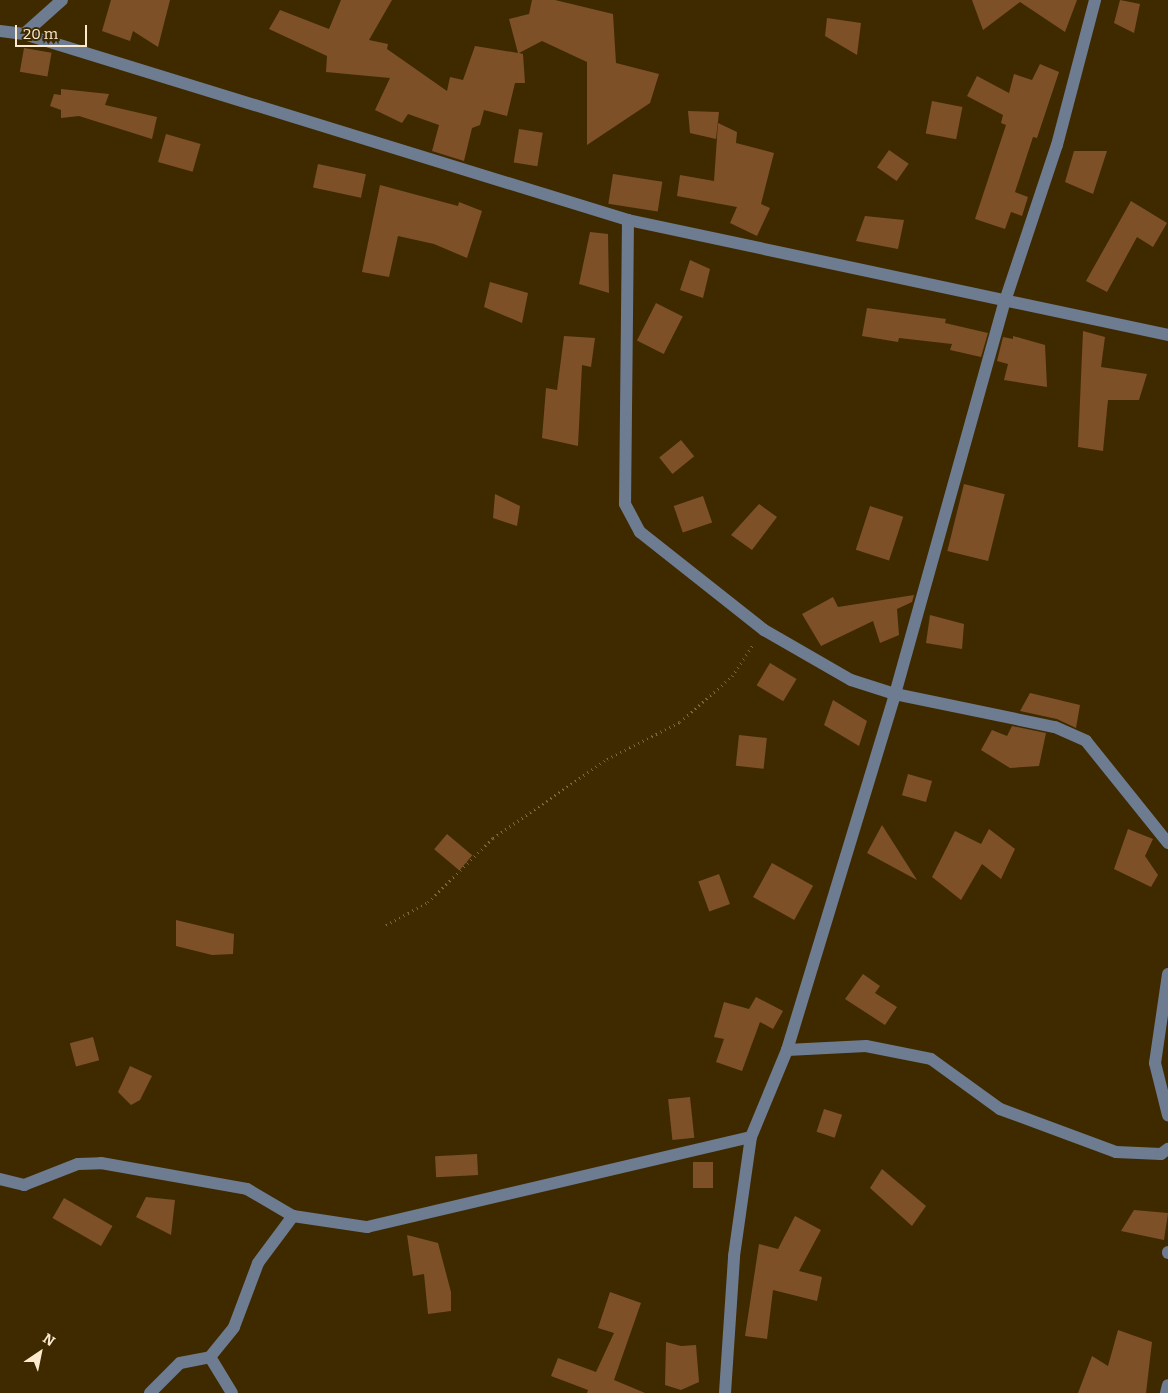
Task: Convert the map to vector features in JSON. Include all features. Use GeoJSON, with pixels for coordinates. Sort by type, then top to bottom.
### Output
{"type":"FeatureCollection","features":[{"type":"Feature","properties":{"kind":"street"},"geometry":{"type":"LineString","coordinates":[[24,34],[62,0]]}},
{"type":"Feature","properties":{"kind":"street"},"geometry":{"type":"LineString","coordinates":[[725,1393],[734,1256],[751,1137],[787,1050],[896,694],[1005,301],[1057,145],[1095,0]]}},
{"type":"Feature","properties":{"kind":"street"},"geometry":{"type":"LineString","coordinates":[[0,31],[24,34],[628,220],[1168,335]]}},
{"type":"Feature","properties":{"kind":"street"},"geometry":{"type":"LineString","coordinates":[[628,220],[626,504],[640,532],[764,630],[851,680],[896,694],[1055,727],[1086,741],[1168,843]]}},
{"type":"Feature","properties":{"kind":"street"},"geometry":{"type":"LineString","coordinates":[[1168,974],[1155,1064],[1168,1115]]}},
{"type":"Feature","properties":{"kind":"street"},"geometry":{"type":"LineString","coordinates":[[787,1050],[866,1046],[931,1059],[1000,1109],[1116,1152],[1161,1154],[1168,1150]]}},
{"type":"Feature","properties":{"kind":"street"},"geometry":{"type":"LineString","coordinates":[[0,1179],[24,1185],[78,1164],[101,1163],[247,1189],[293,1216],[367,1227],[751,1137]]}},
{"type":"Feature","properties":{"kind":"street"},"geometry":{"type":"LineString","coordinates":[[150,1393],[164,1376],[180,1363],[210,1357],[234,1328],[258,1263],[293,1216]]}},
{"type":"Feature","properties":{"kind":"street"},"geometry":{"type":"LineString","coordinates":[[210,1357],[232,1393]]}},
{"type":"Feature","properties":{"kind":"street"},"geometry":{"type":"LineString","coordinates":[[1166,1393],[1168,1386]]}},
{"type":"Feature","properties":{"kind":"path"},"geometry":{"type":"LineString","coordinates":[[386,925],[428,902],[501,832],[607,759],[680,722],[732,676],[764,630]]}},
{"type":"Feature","properties":{"kind":"building"},"geometry":{"type":"Polygon","coordinates":[[[111,0],[170,0],[158,47],[133,31],[130,41],[102,31],[111,0]]]}},
{"type":"Feature","properties":{"kind":"building"},"geometry":{"type":"Polygon","coordinates":[[[341,0],[392,0],[369,40],[388,44],[387,49],[447,91],[450,77],[463,80],[475,46],[518,53],[509,19],[529,14],[532,0],[555,0],[613,14],[616,63],[659,74],[650,103],[587,145],[587,62],[542,41],[519,53],[523,54],[525,83],[515,83],[507,116],[484,110],[480,125],[472,128],[464,161],[432,151],[439,125],[408,114],[402,123],[375,110],[390,78],[326,72],[327,56],[269,29],[280,10],[329,29],[341,0]]]}},
{"type":"Feature","properties":{"kind":"building"},"geometry":{"type":"Polygon","coordinates":[[[972,0],[1077,0],[1065,32],[1020,2],[983,30],[972,0]]]}},
{"type":"Feature","properties":{"kind":"building"},"geometry":{"type":"Polygon","coordinates":[[[1120,0],[1140,4],[1134,33],[1114,23],[1120,0]]]}},
{"type":"Feature","properties":{"kind":"building"},"geometry":{"type":"Polygon","coordinates":[[[827,18],[861,23],[857,55],[825,36],[827,18]]]}},
{"type":"Feature","properties":{"kind":"building"},"geometry":{"type":"Polygon","coordinates":[[[24,48],[52,53],[47,76],[20,72],[24,48]]]}},
{"type":"Feature","properties":{"kind":"building"},"geometry":{"type":"Polygon","coordinates":[[[1040,64],[1059,72],[1037,138],[1033,137],[1015,192],[1028,197],[1022,216],[1011,212],[1005,229],[975,219],[1006,125],[1001,123],[1003,115],[967,96],[977,76],[1009,93],[1014,74],[1032,80],[1040,64]]]}},
{"type":"Feature","properties":{"kind":"building"},"geometry":{"type":"Polygon","coordinates":[[[61,89],[109,94],[105,105],[157,117],[152,139],[79,116],[61,118],[61,110],[50,106],[54,94],[61,95],[61,89]]]}},
{"type":"Feature","properties":{"kind":"building"},"geometry":{"type":"Polygon","coordinates":[[[932,101],[962,107],[956,139],[926,133],[932,101]]]}},
{"type":"Feature","properties":{"kind":"building"},"geometry":{"type":"Polygon","coordinates":[[[688,111],[719,112],[716,139],[690,133],[688,111]]]}},
{"type":"Feature","properties":{"kind":"building"},"geometry":{"type":"Polygon","coordinates":[[[718,123],[737,132],[736,143],[774,153],[761,204],[770,208],[757,236],[730,223],[737,207],[677,196],[680,175],[714,181],[718,123]]]}},
{"type":"Feature","properties":{"kind":"building"},"geometry":{"type":"Polygon","coordinates":[[[519,129],[543,133],[537,166],[514,163],[519,129]]]}},
{"type":"Feature","properties":{"kind":"building"},"geometry":{"type":"Polygon","coordinates":[[[166,134],[201,144],[193,172],[158,162],[166,134]]]}},
{"type":"Feature","properties":{"kind":"building"},"geometry":{"type":"Polygon","coordinates":[[[889,150],[909,164],[897,181],[877,167],[889,150]]]}},
{"type":"Feature","properties":{"kind":"building"},"geometry":{"type":"Polygon","coordinates":[[[1074,151],[1107,151],[1093,194],[1065,182],[1074,151]]]}},
{"type":"Feature","properties":{"kind":"building"},"geometry":{"type":"Polygon","coordinates":[[[318,164],[366,174],[361,198],[313,187],[318,164]]]}},
{"type":"Feature","properties":{"kind":"building"},"geometry":{"type":"Polygon","coordinates":[[[613,174],[662,182],[658,211],[608,204],[613,174]]]}},
{"type":"Feature","properties":{"kind":"building"},"geometry":{"type":"Polygon","coordinates":[[[380,185],[458,206],[459,202],[482,211],[467,258],[434,244],[398,236],[389,277],[362,272],[380,185]]]}},
{"type":"Feature","properties":{"kind":"building"},"geometry":{"type":"Polygon","coordinates":[[[1131,201],[1167,223],[1153,247],[1137,237],[1107,292],[1086,281],[1131,201]]]}},
{"type":"Feature","properties":{"kind":"building"},"geometry":{"type":"Polygon","coordinates":[[[865,216],[904,220],[898,249],[856,241],[865,216]]]}},
{"type":"Feature","properties":{"kind":"building"},"geometry":{"type":"Polygon","coordinates":[[[590,232],[608,234],[609,293],[579,284],[590,232]]]}},
{"type":"Feature","properties":{"kind":"building"},"geometry":{"type":"Polygon","coordinates":[[[690,260],[710,269],[703,298],[680,290],[690,260]]]}},
{"type":"Feature","properties":{"kind":"building"},"geometry":{"type":"Polygon","coordinates":[[[490,282],[528,293],[522,323],[484,307],[490,282]]]}},
{"type":"Feature","properties":{"kind":"building"},"geometry":{"type":"Polygon","coordinates":[[[656,303],[683,317],[664,354],[637,340],[656,303]]]}},
{"type":"Feature","properties":{"kind":"building"},"geometry":{"type":"Polygon","coordinates":[[[867,308],[946,319],[945,323],[988,333],[981,357],[950,350],[952,344],[899,338],[898,342],[862,336],[867,308]]]}},
{"type":"Feature","properties":{"kind":"building"},"geometry":{"type":"Polygon","coordinates":[[[1083,331],[1105,337],[1101,367],[1147,374],[1139,400],[1108,400],[1103,451],[1078,447],[1083,331]]]}},
{"type":"Feature","properties":{"kind":"building"},"geometry":{"type":"Polygon","coordinates":[[[564,336],[595,338],[591,367],[582,365],[578,446],[542,438],[546,388],[557,390],[564,336]]]}},
{"type":"Feature","properties":{"kind":"building"},"geometry":{"type":"Polygon","coordinates":[[[1013,336],[1045,345],[1047,387],[1004,380],[1008,364],[997,361],[1003,337],[1013,339],[1013,336]]]}},
{"type":"Feature","properties":{"kind":"building"},"geometry":{"type":"Polygon","coordinates":[[[681,440],[694,456],[672,474],[659,458],[681,440]]]}},
{"type":"Feature","properties":{"kind":"building"},"geometry":{"type":"Polygon","coordinates":[[[964,484],[1005,494],[988,561],[947,551],[964,484]]]}},
{"type":"Feature","properties":{"kind":"building"},"geometry":{"type":"Polygon","coordinates":[[[495,494],[520,506],[517,526],[493,518],[495,494]]]}},
{"type":"Feature","properties":{"kind":"building"},"geometry":{"type":"Polygon","coordinates":[[[703,496],[712,522],[683,533],[674,506],[703,496]]]}},
{"type":"Feature","properties":{"kind":"building"},"geometry":{"type":"Polygon","coordinates":[[[759,504],[777,517],[752,550],[731,535],[759,504]]]}},
{"type":"Feature","properties":{"kind":"building"},"geometry":{"type":"Polygon","coordinates":[[[870,506],[903,517],[889,561],[856,550],[870,506]]]}},
{"type":"Feature","properties":{"kind":"building"},"geometry":{"type":"Polygon","coordinates":[[[914,595],[912,602],[897,609],[899,635],[880,643],[873,621],[821,646],[802,614],[833,597],[838,607],[914,595]]]}},
{"type":"Feature","properties":{"kind":"building"},"geometry":{"type":"Polygon","coordinates":[[[930,615],[964,624],[962,649],[926,643],[930,615]]]}},
{"type":"Feature","properties":{"kind":"building"},"geometry":{"type":"Polygon","coordinates":[[[770,663],[797,679],[783,701],[757,685],[770,663]]]}},
{"type":"Feature","properties":{"kind":"building"},"geometry":{"type":"Polygon","coordinates":[[[1030,693],[1080,705],[1076,728],[1057,719],[1020,711],[1030,693]]]}},
{"type":"Feature","properties":{"kind":"building"},"geometry":{"type":"Polygon","coordinates":[[[833,700],[867,721],[859,746],[824,725],[833,700]]]}},
{"type":"Feature","properties":{"kind":"building"},"geometry":{"type":"Polygon","coordinates":[[[1012,726],[1046,733],[1039,766],[1010,768],[981,750],[992,730],[1007,736],[1012,726]]]}},
{"type":"Feature","properties":{"kind":"building"},"geometry":{"type":"Polygon","coordinates":[[[739,735],[767,738],[764,769],[736,766],[739,735]]]}},
{"type":"Feature","properties":{"kind":"building"},"geometry":{"type":"Polygon","coordinates":[[[908,774],[932,781],[926,802],[902,795],[908,774]]]}},
{"type":"Feature","properties":{"kind":"building"},"geometry":{"type":"Polygon","coordinates":[[[882,825],[917,880],[867,853],[882,825]]]}},
{"type":"Feature","properties":{"kind":"building"},"geometry":{"type":"Polygon","coordinates":[[[989,829],[1015,849],[1001,879],[982,864],[961,900],[932,877],[955,831],[981,844],[989,829]]]}},
{"type":"Feature","properties":{"kind":"building"},"geometry":{"type":"Polygon","coordinates":[[[1128,829],[1153,839],[1145,856],[1158,875],[1151,887],[1114,869],[1128,829]]]}},
{"type":"Feature","properties":{"kind":"building"},"geometry":{"type":"Polygon","coordinates":[[[447,834],[472,855],[459,871],[434,849],[447,834]]]}},
{"type":"Feature","properties":{"kind":"building"},"geometry":{"type":"Polygon","coordinates":[[[772,863],[813,886],[794,920],[753,897],[772,863]]]}},
{"type":"Feature","properties":{"kind":"building"},"geometry":{"type":"Polygon","coordinates":[[[719,874],[730,904],[709,912],[698,882],[719,874]]]}},
{"type":"Feature","properties":{"kind":"building"},"geometry":{"type":"Polygon","coordinates":[[[176,920],[234,934],[233,954],[212,955],[176,946],[176,920]]]}},
{"type":"Feature","properties":{"kind":"building"},"geometry":{"type":"Polygon","coordinates":[[[863,974],[880,986],[875,993],[897,1007],[885,1025],[845,999],[863,974]]]}},
{"type":"Feature","properties":{"kind":"building"},"geometry":{"type":"Polygon","coordinates":[[[756,997],[783,1011],[773,1029],[760,1022],[742,1071],[716,1062],[724,1039],[714,1037],[724,1002],[749,1009],[756,997]]]}},
{"type":"Feature","properties":{"kind":"building"},"geometry":{"type":"Polygon","coordinates":[[[93,1037],[99,1060],[76,1066],[70,1043],[93,1037]]]}},
{"type":"Feature","properties":{"kind":"building"},"geometry":{"type":"Polygon","coordinates":[[[130,1066],[152,1076],[140,1100],[131,1105],[118,1092],[130,1066]]]}},
{"type":"Feature","properties":{"kind":"building"},"geometry":{"type":"Polygon","coordinates":[[[690,1097],[694,1138],[672,1140],[668,1099],[690,1097]]]}},
{"type":"Feature","properties":{"kind":"building"},"geometry":{"type":"Polygon","coordinates":[[[824,1109],[842,1115],[835,1138],[817,1132],[824,1109]]]}},
{"type":"Feature","properties":{"kind":"building"},"geometry":{"type":"Polygon","coordinates":[[[477,1154],[478,1175],[436,1177],[435,1156],[477,1154]]]}},
{"type":"Feature","properties":{"kind":"building"},"geometry":{"type":"Polygon","coordinates":[[[693,1162],[713,1162],[713,1188],[693,1188],[693,1162]]]}},
{"type":"Feature","properties":{"kind":"building"},"geometry":{"type":"Polygon","coordinates":[[[882,1169],[926,1206],[912,1226],[870,1188],[882,1169]]]}},
{"type":"Feature","properties":{"kind":"building"},"geometry":{"type":"Polygon","coordinates":[[[146,1197],[175,1200],[171,1235],[136,1217],[146,1197]]]}},
{"type":"Feature","properties":{"kind":"building"},"geometry":{"type":"Polygon","coordinates":[[[64,1198],[112,1226],[101,1246],[52,1218],[64,1198]]]}},
{"type":"Feature","properties":{"kind":"building"},"geometry":{"type":"Polygon","coordinates":[[[1134,1210],[1168,1213],[1164,1240],[1121,1231],[1134,1210]]]}},
{"type":"Feature","properties":{"kind":"building"},"geometry":{"type":"Polygon","coordinates":[[[795,1216],[821,1230],[799,1271],[822,1277],[817,1301],[773,1290],[767,1339],[745,1336],[759,1244],[778,1249],[795,1216]]]}},
{"type":"Feature","properties":{"kind":"building"},"geometry":{"type":"Polygon","coordinates":[[[407,1235],[438,1243],[451,1292],[451,1311],[428,1314],[424,1274],[413,1276],[407,1235]]]}},
{"type":"Feature","properties":{"kind":"building"},"geometry":{"type":"Polygon","coordinates":[[[610,1292],[641,1303],[614,1380],[645,1393],[587,1393],[588,1390],[551,1376],[558,1358],[596,1372],[614,1333],[598,1328],[610,1292]]]}},
{"type":"Feature","properties":{"kind":"building"},"geometry":{"type":"Polygon","coordinates":[[[1118,1330],[1152,1342],[1146,1393],[1078,1393],[1092,1356],[1108,1366],[1118,1330]]]}},
{"type":"Feature","properties":{"kind":"building"},"geometry":{"type":"Polygon","coordinates":[[[666,1342],[681,1346],[696,1345],[699,1382],[681,1390],[665,1385],[666,1342]]]}}]}
